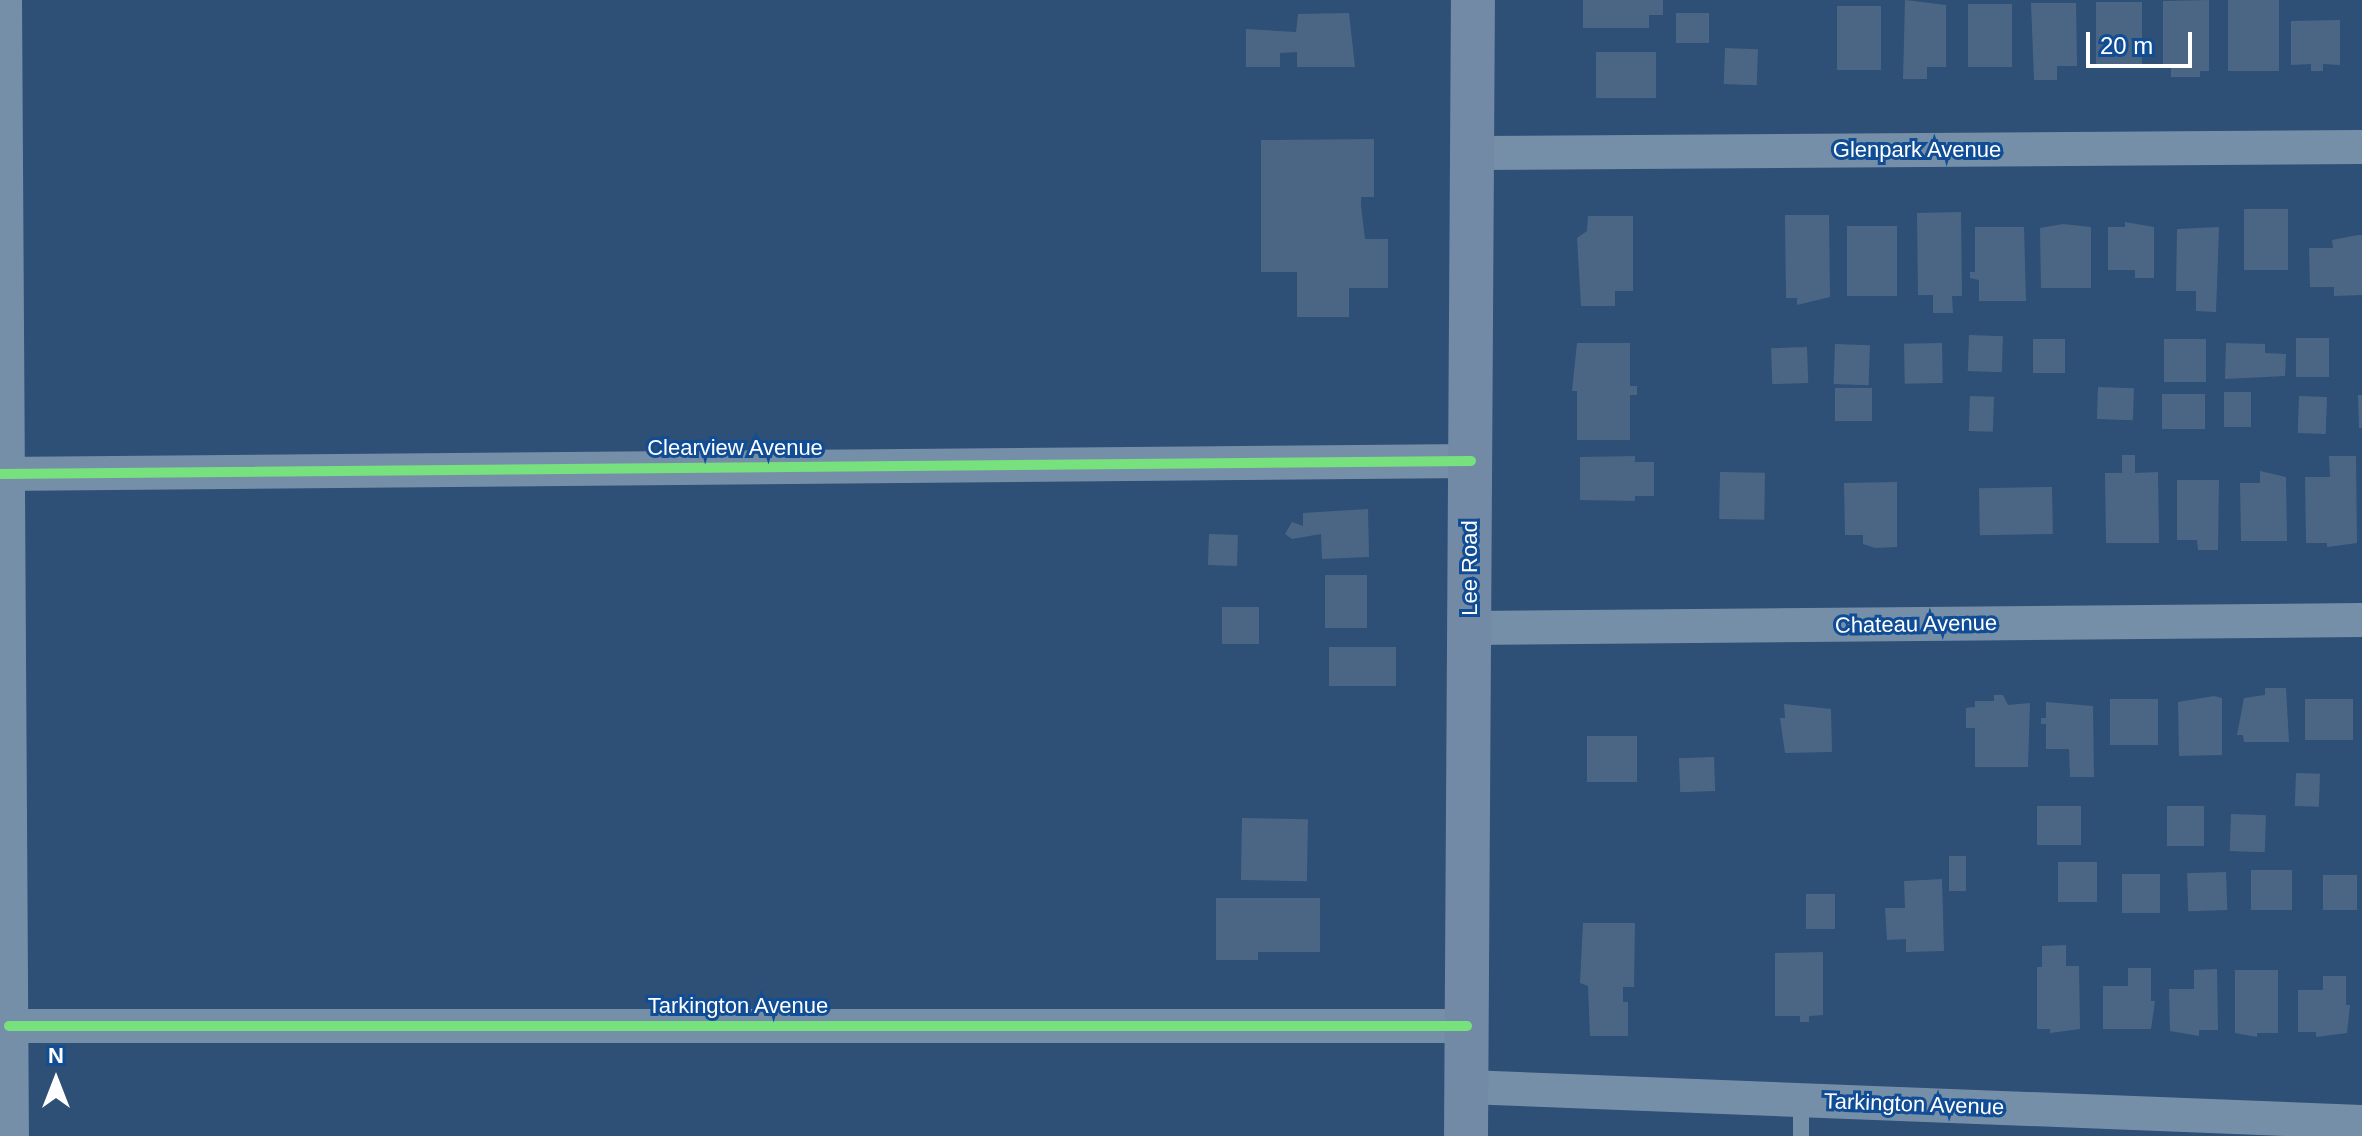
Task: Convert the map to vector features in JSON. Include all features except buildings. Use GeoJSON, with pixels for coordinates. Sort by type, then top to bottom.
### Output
{"type":"FeatureCollection","features":[{"type":"Feature","properties":{"kind":"main road","name":"Lee Road"},"geometry":{"type":"LineString","coordinates":[[1466,1136],[1473,0]]}},
{"type":"Feature","properties":{"kind":"street"},"geometry":{"type":"LineString","coordinates":[[5,0],[4,797],[12,1136]]}},
{"type":"Feature","properties":{"kind":"street","name":"Glenpark Avenue"},"geometry":{"type":"LineString","coordinates":[[1472,153],[2362,147]]}},
{"type":"Feature","properties":{"kind":"street","name":"Clearview Avenue"},"geometry":{"type":"LineString","coordinates":[[4,474],[1471,461]]}},
{"type":"Feature","properties":{"kind":"street","name":"Chateau Avenue"},"geometry":{"type":"LineString","coordinates":[[1470,628],[2362,620]]}},
{"type":"Feature","properties":{"kind":"street","name":"Tarkington Avenue"},"geometry":{"type":"LineString","coordinates":[[9,1026],[1467,1026]]}},
{"type":"Feature","properties":{"kind":"street","name":"Tarkington Avenue"},"geometry":{"type":"LineString","coordinates":[[1467,1087],[2362,1122]]}},
{"type":"Feature","properties":{"kind":"lane"},"geometry":{"type":"LineString","coordinates":[[1801,1100],[1801,1136]]}},
{"type":"Feature","properties":{"kind":"cycle path"},"geometry":{"type":"LineString","coordinates":[[0,474],[1471,461]]}},
{"type":"Feature","properties":{"kind":"cycle path"},"geometry":{"type":"LineString","coordinates":[[9,1026],[1467,1026]]}}]}
